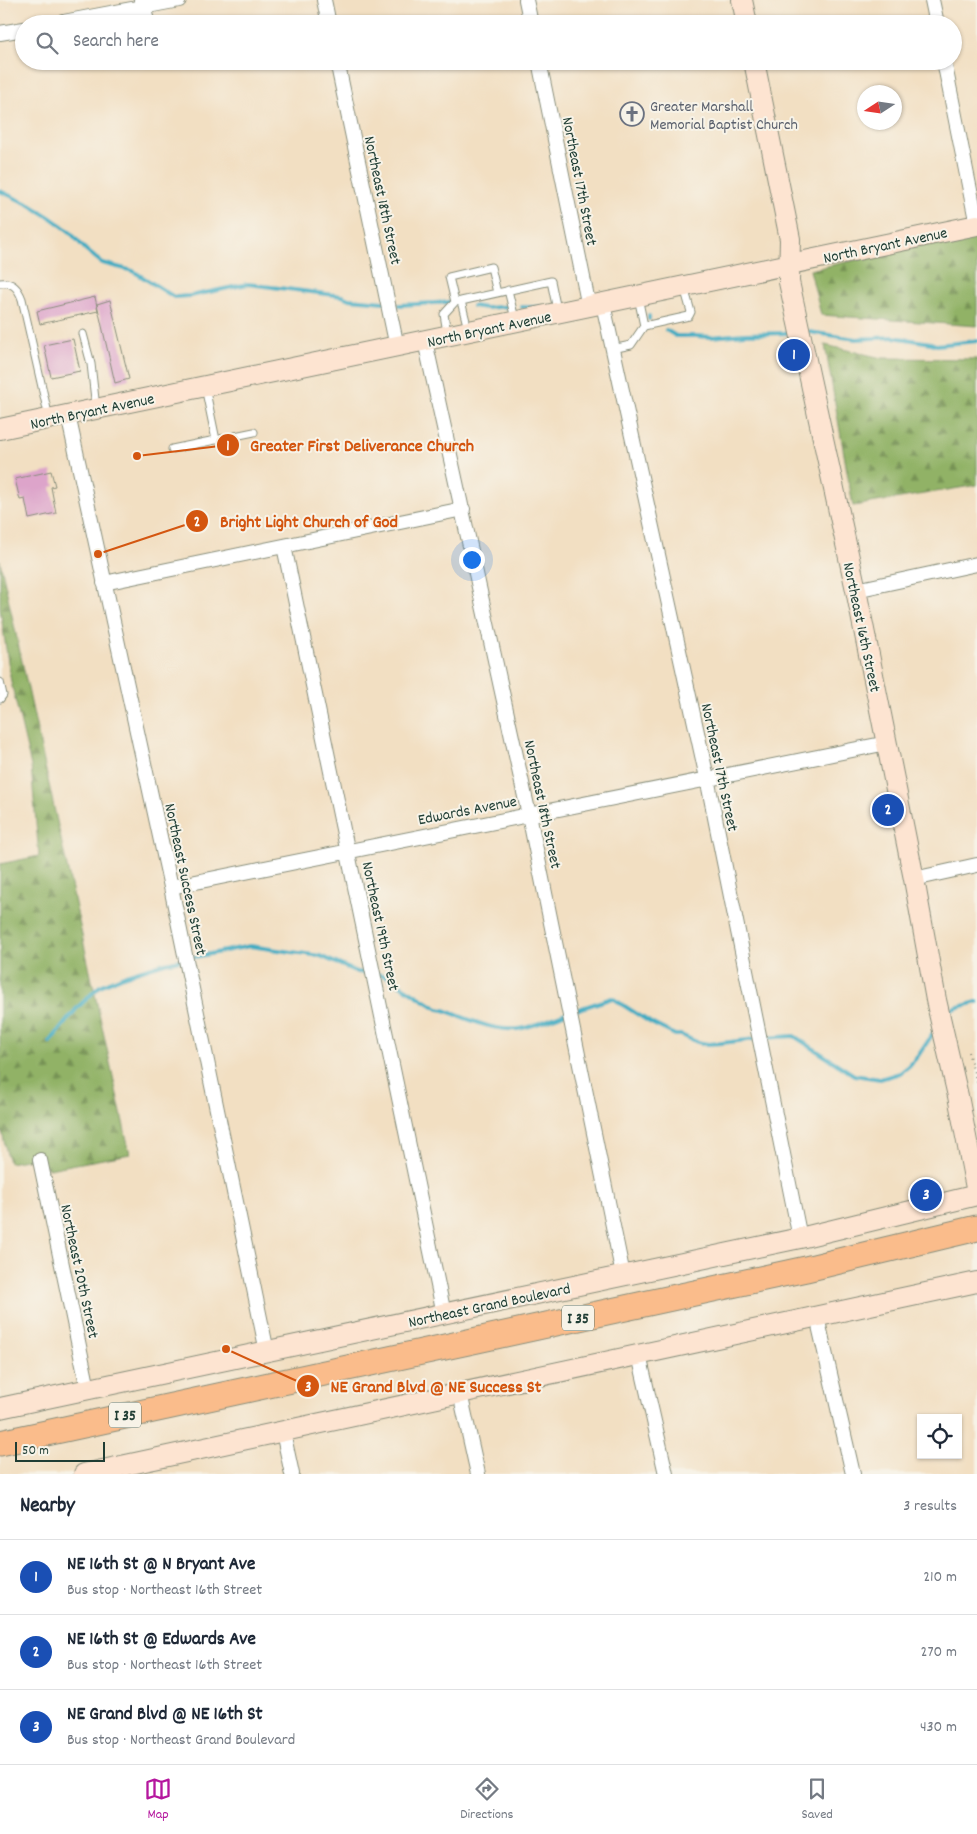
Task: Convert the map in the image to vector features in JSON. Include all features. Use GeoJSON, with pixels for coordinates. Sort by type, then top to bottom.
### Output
{"type":"FeatureCollection","features":[{"type":"Feature","properties":{"kind":"highway","name":"I 35"},"geometry":{"type":"LineString","coordinates":[[0,1443],[806,1269],[977,1228]]}},
{"type":"Feature","properties":{"kind":"highway","name":"I 35"},"geometry":{"type":"LineString","coordinates":[[0,1458],[811,1284],[977,1244]]}},
{"type":"Feature","properties":{"kind":"highway"},"geometry":{"type":"LineString","coordinates":[[0,1431],[43,1434]]}},
{"type":"Feature","properties":{"kind":"street"},"geometry":{"type":"LineString","coordinates":[[93,15],[141,4],[179,0]]}},
{"type":"Feature","properties":{"kind":"street"},"geometry":{"type":"LineString","coordinates":[[324,0],[327,15]]}},
{"type":"Feature","properties":{"kind":"street"},"geometry":{"type":"LineString","coordinates":[[526,0],[529,15]]}},
{"type":"Feature","properties":{"kind":"street"},"geometry":{"type":"LineString","coordinates":[[742,0],[745,15]]}},
{"type":"Feature","properties":{"kind":"street"},"geometry":{"type":"LineString","coordinates":[[932,0],[935,15]]}},
{"type":"Feature","properties":{"kind":"street"},"geometry":{"type":"LineString","coordinates":[[0,33],[15,30]]}},
{"type":"Feature","properties":{"kind":"street","name":"Northeast 18th Street"},"geometry":{"type":"LineString","coordinates":[[339,70],[397,346]]}},
{"type":"Feature","properties":{"kind":"street","name":"Northeast 17th Street"},"geometry":{"type":"LineString","coordinates":[[541,70],[596,306],[612,349],[707,778],[800,1238]]}},
{"type":"Feature","properties":{"kind":"street","name":"Northeast 16th Street"},"geometry":{"type":"LineString","coordinates":[[756,70],[790,239],[789,282],[856,590],[914,879],[936,1000],[958,1096],[977,1194]]}},
{"type":"Feature","properties":{"kind":"street"},"geometry":{"type":"LineString","coordinates":[[946,70],[977,225]]}},
{"type":"Feature","properties":{"kind":"street","name":"North Bryant Avenue"},"geometry":{"type":"LineString","coordinates":[[0,429],[977,225]]}},
{"type":"Feature","properties":{"kind":"street","name":"Northeast 18th Street"},"geometry":{"type":"LineString","coordinates":[[425,341],[529,815],[623,1275]]}},
{"type":"Feature","properties":{"kind":"street","name":"Northeast Success Street"},"geometry":{"type":"LineString","coordinates":[[68,415],[171,887],[267,1352]]}},
{"type":"Feature","properties":{"kind":"street"},"geometry":{"type":"LineString","coordinates":[[104,584],[462,509]]}},
{"type":"Feature","properties":{"kind":"street","name":"Northeast 19th Street"},"geometry":{"type":"LineString","coordinates":[[284,546],[444,1314]]}},
{"type":"Feature","properties":{"kind":"street"},"geometry":{"type":"LineString","coordinates":[[856,590],[977,564]]}},
{"type":"Feature","properties":{"kind":"street","name":"Edwards Avenue"},"geometry":{"type":"LineString","coordinates":[[171,887],[887,743]]}},
{"type":"Feature","properties":{"kind":"street"},"geometry":{"type":"LineString","coordinates":[[914,879],[977,865]]}},
{"type":"Feature","properties":{"kind":"street","name":"Northeast 20th Street"},"geometry":{"type":"LineString","coordinates":[[40,1160],[88,1389]]}},
{"type":"Feature","properties":{"kind":"street","name":"Northeast Grand Boulevard"},"geometry":{"type":"LineString","coordinates":[[0,1408],[800,1238],[977,1194]]}},
{"type":"Feature","properties":{"kind":"street"},"geometry":{"type":"LineString","coordinates":[[95,1473],[977,1282]]}},
{"type":"Feature","properties":{"kind":"street"},"geometry":{"type":"LineString","coordinates":[[817,1317],[853,1474]]}},
{"type":"Feature","properties":{"kind":"street"},"geometry":{"type":"LineString","coordinates":[[639,1355],[666,1474]]}},
{"type":"Feature","properties":{"kind":"street"},"geometry":{"type":"LineString","coordinates":[[460,1393],[478,1474]]}},
{"type":"Feature","properties":{"kind":"street"},"geometry":{"type":"LineString","coordinates":[[282,1432],[292,1474]]}},
{"type":"Feature","properties":{"kind":"lane"},"geometry":{"type":"LineString","coordinates":[[468,332],[449,277],[491,267],[497,293]]}},
{"type":"Feature","properties":{"kind":"lane"},"geometry":{"type":"LineString","coordinates":[[447,336],[444,314],[458,302],[551,281],[558,314]]}},
{"type":"Feature","properties":{"kind":"lane"},"geometry":{"type":"LineString","coordinates":[[0,283],[6,282],[14,285],[20,291],[49,419]]}},
{"type":"Feature","properties":{"kind":"lane"},"geometry":{"type":"LineString","coordinates":[[612,349],[631,345],[644,326],[689,316],[690,312],[684,287]]}},
{"type":"Feature","properties":{"kind":"lane"},"geometry":{"type":"LineString","coordinates":[[508,290],[516,322]]}},
{"type":"Feature","properties":{"kind":"lane"},"geometry":{"type":"LineString","coordinates":[[638,297],[644,326]]}},
{"type":"Feature","properties":{"kind":"lane"},"geometry":{"type":"LineString","coordinates":[[84,334],[96,409]]}},
{"type":"Feature","properties":{"kind":"lane"},"geometry":{"type":"LineString","coordinates":[[205,386],[216,440]]}},
{"type":"Feature","properties":{"kind":"lane"},"geometry":{"type":"LineString","coordinates":[[172,449],[254,432]]}},
{"type":"Feature","properties":{"kind":"lane"},"geometry":{"type":"LineString","coordinates":[[0,682],[3,695],[0,699]]}},
{"type":"Feature","properties":{"kind":"path"},"geometry":{"type":"LineString","coordinates":[[968,1052],[977,1083]]}},
{"type":"Feature","properties":{"kind":"green space"},"geometry":{"type":"Polygon","coordinates":[[[977,233],[977,326],[821,315],[810,270],[977,233]]]}},
{"type":"Feature","properties":{"kind":"green space"},"geometry":{"type":"Polygon","coordinates":[[[825,345],[882,358],[977,359],[977,485],[853,506],[825,345]]]}},
{"type":"Feature","properties":{"kind":"green space"},"geometry":{"type":"Polygon","coordinates":[[[0,561],[130,1154],[49,1169],[31,1159],[9,1163],[0,1123],[0,864],[39,856],[31,766],[11,682],[0,608],[0,561]]]}},
{"type":"Feature","properties":{"kind":"building"},"geometry":{"type":"Polygon","coordinates":[[[95,297],[98,311],[40,324],[37,311],[95,297]]]}},
{"type":"Feature","properties":{"kind":"building"},"geometry":{"type":"Polygon","coordinates":[[[110,300],[129,379],[115,383],[97,304],[110,300]]]}},
{"type":"Feature","properties":{"kind":"building"},"geometry":{"type":"Polygon","coordinates":[[[73,339],[80,371],[51,377],[44,345],[73,339]]]}},
{"type":"Feature","properties":{"kind":"building"},"geometry":{"type":"Polygon","coordinates":[[[51,471],[55,486],[51,487],[56,513],[29,519],[25,499],[20,500],[15,479],[51,471]]]}},
{"type":"Feature","properties":{"kind":"waterway"},"geometry":{"type":"LineString","coordinates":[[0,191],[30,205],[51,218],[69,231],[86,250],[102,263],[133,271],[174,297],[190,296],[248,284],[342,296],[349,299],[384,302]]}},
{"type":"Feature","properties":{"kind":"waterway"},"geometry":{"type":"LineString","coordinates":[[399,305],[452,302]]}},
{"type":"Feature","properties":{"kind":"waterway"},"geometry":{"type":"LineString","coordinates":[[473,306],[486,308],[512,306]]}},
{"type":"Feature","properties":{"kind":"waterway"},"geometry":{"type":"LineString","coordinates":[[522,307],[540,307]]}},
{"type":"Feature","properties":{"kind":"waterway"},"geometry":{"type":"LineString","coordinates":[[666,330],[676,336],[711,337],[789,333]]}},
{"type":"Feature","properties":{"kind":"waterway"},"geometry":{"type":"LineString","coordinates":[[809,332],[856,339],[893,337],[936,345],[977,341]]}},
{"type":"Feature","properties":{"kind":"waterway"},"geometry":{"type":"LineString","coordinates":[[50,1042],[77,1008],[100,986],[126,975],[165,963],[250,946],[320,956],[357,972],[370,973]]}},
{"type":"Feature","properties":{"kind":"waterway"},"geometry":{"type":"LineString","coordinates":[[377,974],[386,976],[438,1009],[489,1026],[508,1029],[524,1028],[566,1013]]}},
{"type":"Feature","properties":{"kind":"waterway"},"geometry":{"type":"LineString","coordinates":[[573,1011],[612,998],[651,1023],[675,1035],[681,1035],[697,1042],[708,1044],[756,1039]]}},
{"type":"Feature","properties":{"kind":"waterway"},"geometry":{"type":"LineString","coordinates":[[945,1014],[955,1008],[977,1002]]}},
{"type":"Feature","properties":{"kind":"waterway"},"geometry":{"type":"LineString","coordinates":[[763,1038],[794,1036],[854,1075],[880,1079],[900,1073],[909,1066],[936,1029]]}},
{"type":"Feature","properties":{"kind":"place","name":"Greater Marshall Memorial Baptist Church"},"geometry":{"type":"Point","coordinates":[632,114]}},
{"type":"Feature","properties":{"kind":"place","name":"NE 16th St @ N Bryant Ave"},"geometry":{"type":"Point","coordinates":[794,355]}},
{"type":"Feature","properties":{"kind":"place","name":"Greater First Deliverance Church"},"geometry":{"type":"Point","coordinates":[137,456]}},
{"type":"Feature","properties":{"kind":"place","name":"Bright Light Church of God"},"geometry":{"type":"Point","coordinates":[98,554]}},
{"type":"Feature","properties":{"kind":"place","name":"NE 16th St @ Edwards Ave"},"geometry":{"type":"Point","coordinates":[888,810]}},
{"type":"Feature","properties":{"kind":"place","name":"NE Grand Blvd @ NE 16th St"},"geometry":{"type":"Point","coordinates":[926,1195]}},
{"type":"Feature","properties":{"kind":"place","name":"NE Grand Blvd @ NE Success St"},"geometry":{"type":"Point","coordinates":[226,1349]}}]}
